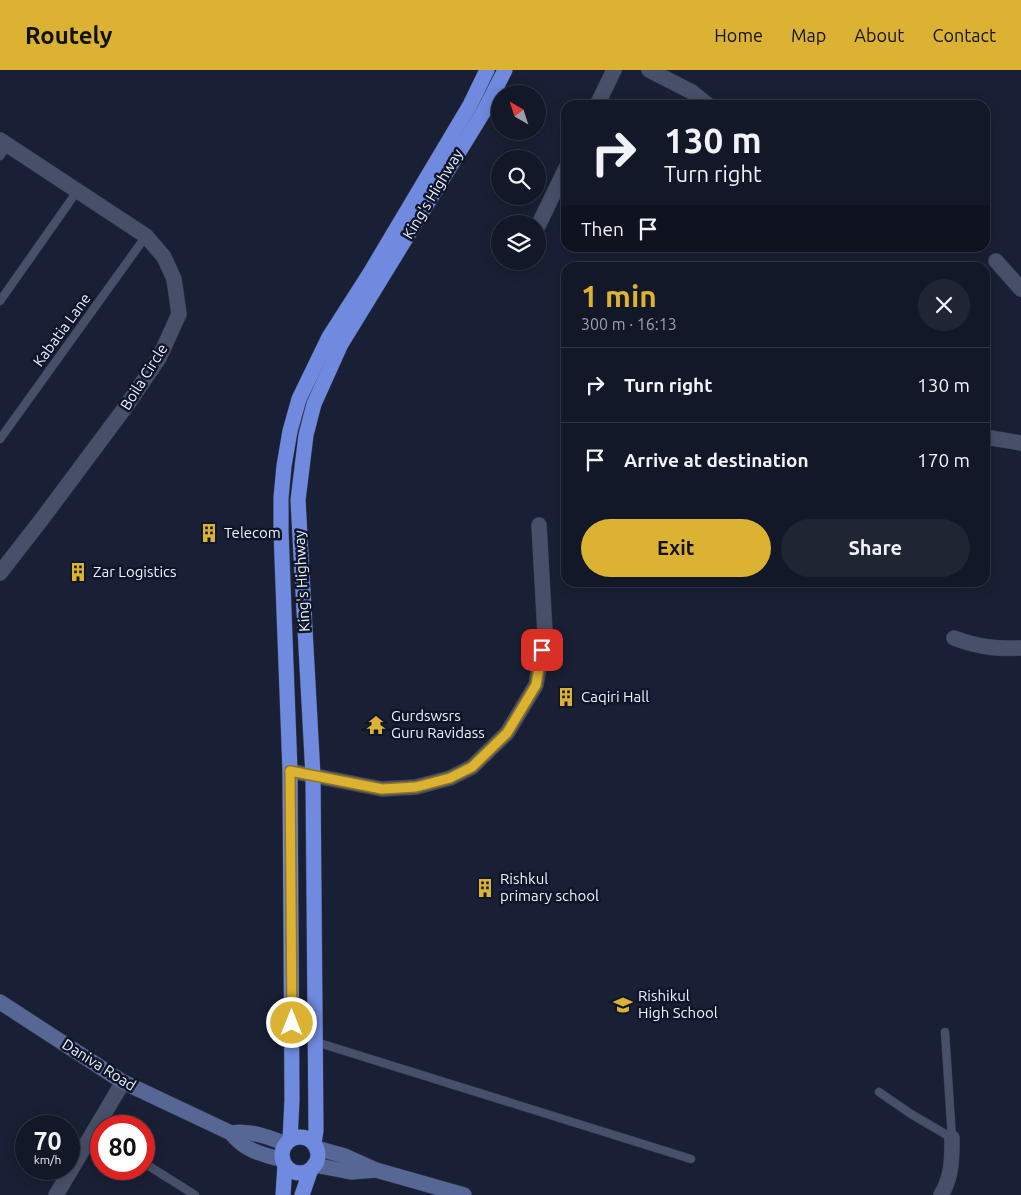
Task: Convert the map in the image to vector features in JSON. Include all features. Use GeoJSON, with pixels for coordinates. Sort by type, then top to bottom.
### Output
{"type":"FeatureCollection","features":[{"type":"Feature","properties":{"kind":"highway","name":"King's Highway"},"geometry":{"type":"LineString","coordinates":[[288,1142],[292,1090],[290,771],[281,531],[284,466],[290,431],[299,399],[330,337],[470,105],[487,70]]}},
{"type":"Feature","properties":{"kind":"highway","name":"King's Highway"},"geometry":{"type":"LineString","coordinates":[[315,1146],[316,1042],[313,776],[298,500],[306,435],[314,404],[341,344],[484,111],[505,70]]}},
{"type":"Feature","properties":{"kind":"highway"},"geometry":{"type":"LineString","coordinates":[[283,1195],[284,1162],[282,1152],[288,1142],[296,1137],[303,1137],[315,1146],[318,1154],[302,1195]]}},
{"type":"Feature","properties":{"kind":"highway"},"geometry":{"type":"LineString","coordinates":[[284,1162],[290,1170],[297,1172],[305,1172],[313,1167]]}},
{"type":"Feature","properties":{"kind":"main road","name":"Daniva Road"},"geometry":{"type":"LineString","coordinates":[[0,1002],[123,1082],[231,1132]]}},
{"type":"Feature","properties":{"kind":"main road"},"geometry":{"type":"LineString","coordinates":[[284,1162],[256,1153],[238,1142],[231,1132],[242,1131],[288,1142]]}},
{"type":"Feature","properties":{"kind":"main road"},"geometry":{"type":"LineString","coordinates":[[315,1146],[346,1156],[376,1170],[464,1195]]}},
{"type":"Feature","properties":{"kind":"main road"},"geometry":{"type":"LineString","coordinates":[[313,1167],[351,1172],[376,1170]]}},
{"type":"Feature","properties":{"kind":"street"},"geometry":{"type":"LineString","coordinates":[[599,100],[614,70]]}},
{"type":"Feature","properties":{"kind":"street"},"geometry":{"type":"LineString","coordinates":[[649,70],[692,92],[702,100]]}},
{"type":"Feature","properties":{"kind":"street","name":"Boila Circle"},"geometry":{"type":"LineString","coordinates":[[0,573],[127,405],[159,358],[179,314],[174,279],[164,257],[146,236],[78,190],[3,147]]}},
{"type":"Feature","properties":{"kind":"street"},"geometry":{"type":"LineString","coordinates":[[543,215],[561,178]]}},
{"type":"Feature","properties":{"kind":"street"},"geometry":{"type":"LineString","coordinates":[[996,261],[1021,288]]}},
{"type":"Feature","properties":{"kind":"street"},"geometry":{"type":"LineString","coordinates":[[990,438],[1021,442]]}},
{"type":"Feature","properties":{"kind":"street"},"geometry":{"type":"LineString","coordinates":[[290,771],[382,789],[416,787],[450,778],[472,767],[507,733],[536,685],[545,633],[539,524]]}},
{"type":"Feature","properties":{"kind":"street"},"geometry":{"type":"LineString","coordinates":[[954,638],[974,645],[997,649],[1021,648]]}},
{"type":"Feature","properties":{"kind":"street"},"geometry":{"type":"LineString","coordinates":[[106,1115],[123,1082]]}},
{"type":"Feature","properties":{"kind":"street"},"geometry":{"type":"LineString","coordinates":[[941,1195],[948,1184],[951,1173],[952,1138]]}},
{"type":"Feature","properties":{"kind":"street"},"geometry":{"type":"LineString","coordinates":[[56,1195],[90,1144]]}},
{"type":"Feature","properties":{"kind":"lane"},"geometry":{"type":"LineString","coordinates":[[0,301],[78,190]]}},
{"type":"Feature","properties":{"kind":"lane","name":"Kabatia Lane"},"geometry":{"type":"LineString","coordinates":[[0,439],[146,236]]}},
{"type":"Feature","properties":{"kind":"lane"},"geometry":{"type":"LineString","coordinates":[[946,1032],[952,1138]]}},
{"type":"Feature","properties":{"kind":"lane"},"geometry":{"type":"LineString","coordinates":[[316,1042],[691,1159]]}},
{"type":"Feature","properties":{"kind":"lane"},"geometry":{"type":"LineString","coordinates":[[879,1092],[911,1114],[952,1138]]}},
{"type":"Feature","properties":{"kind":"lane"},"geometry":{"type":"LineString","coordinates":[[155,1170],[195,1195]]}},
{"type":"Feature","properties":{"kind":"place","name":"Telecom"},"geometry":{"type":"Point","coordinates":[209,533]}},
{"type":"Feature","properties":{"kind":"place","name":"Zar Logistics"},"geometry":{"type":"Point","coordinates":[78,572]}},
{"type":"Feature","properties":{"kind":"place","name":"Caqiri Hall"},"geometry":{"type":"Point","coordinates":[566,697]}},
{"type":"Feature","properties":{"kind":"place","name":"Gurdswsrs Guru Ravidass"},"geometry":{"type":"Point","coordinates":[376,725]}},
{"type":"Feature","properties":{"kind":"place","name":"Rishkul primary school"},"geometry":{"type":"Point","coordinates":[485,888]}},
{"type":"Feature","properties":{"kind":"place","name":"Rishikul High School"},"geometry":{"type":"Point","coordinates":[623,1005]}},
{"type":"Feature","properties":{"kind":"route"},"geometry":{"type":"LineString","coordinates":[[292,1023],[290,771],[382,789],[416,787],[450,778],[472,767],[507,733],[536,685],[542,650]]}}]}
